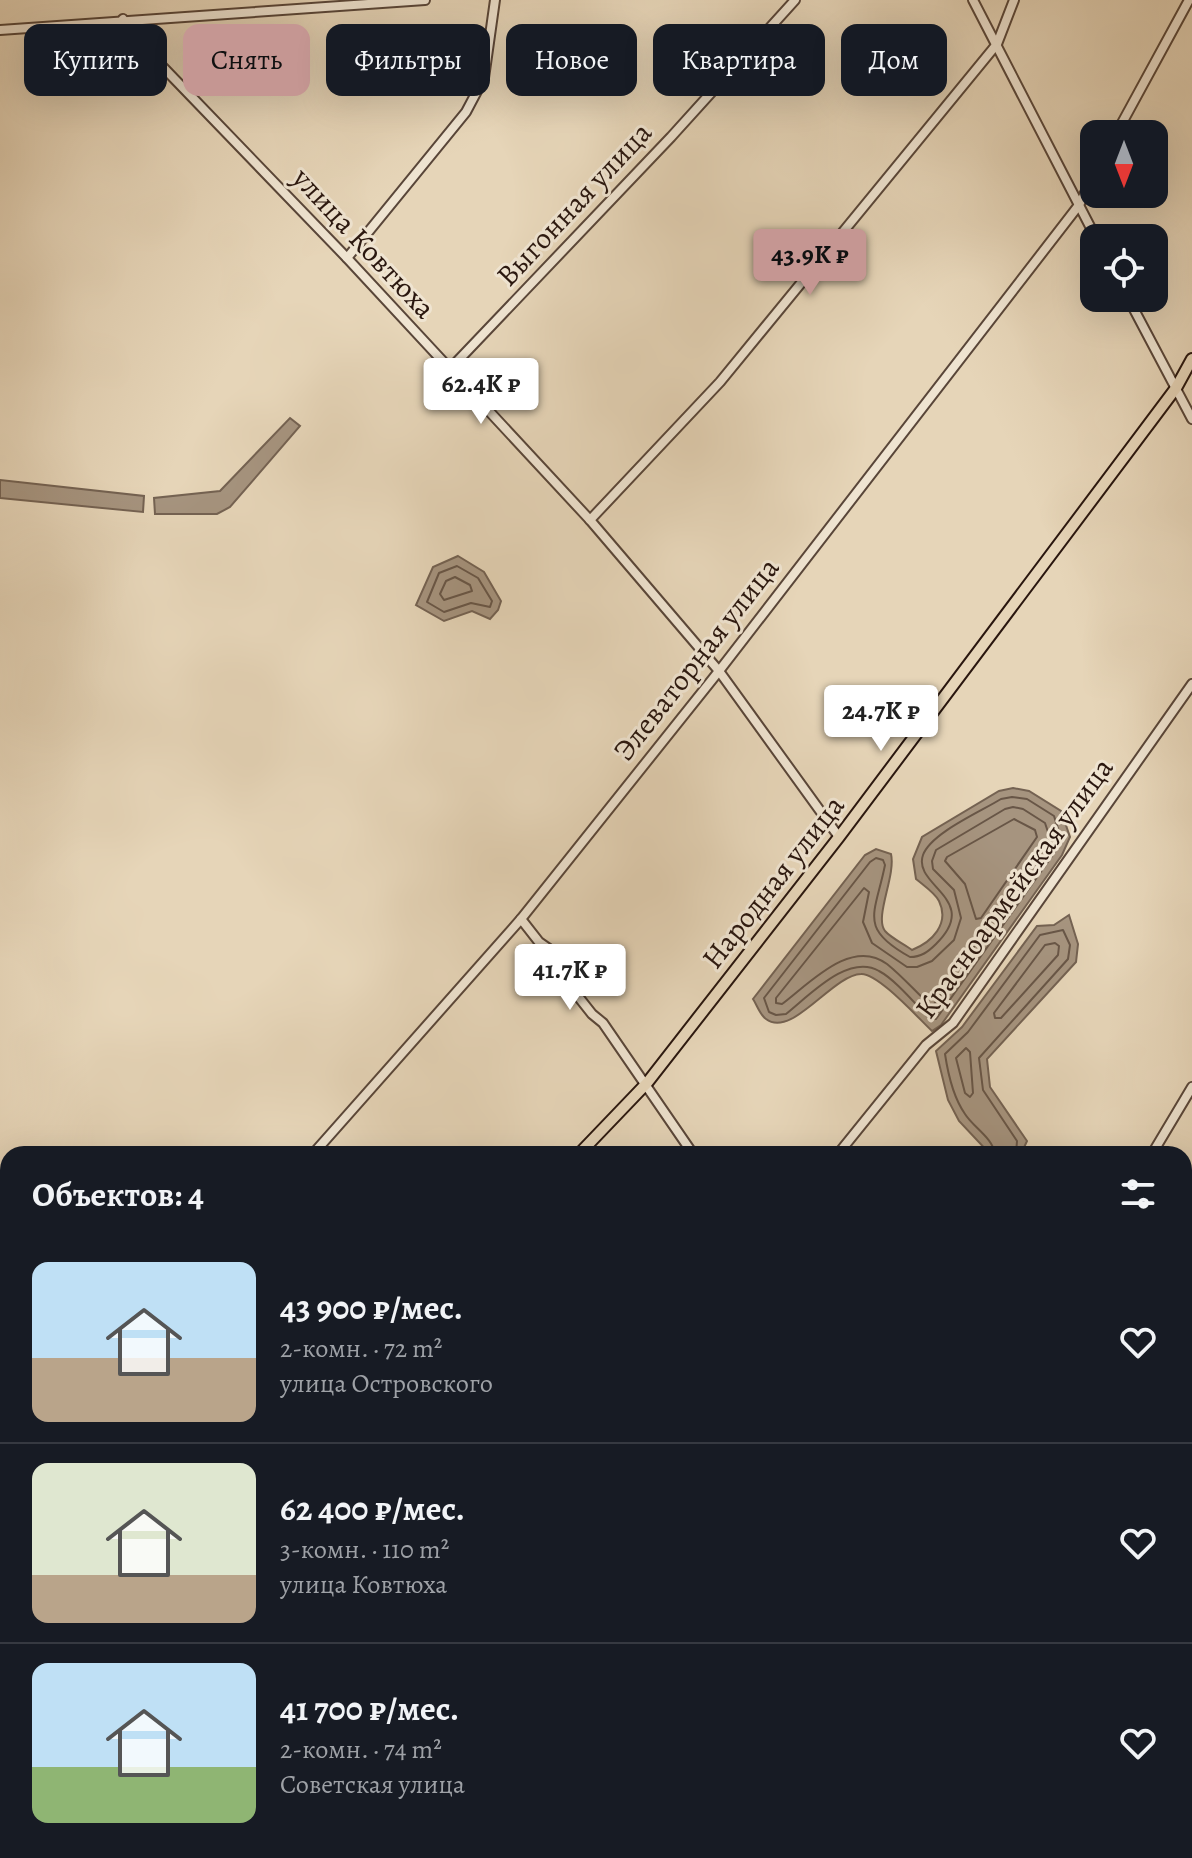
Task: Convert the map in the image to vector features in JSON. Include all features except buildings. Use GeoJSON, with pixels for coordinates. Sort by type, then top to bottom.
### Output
{"type":"FeatureCollection","features":[{"type":"Feature","properties":{"kind":"main road","name":"Народная улица"},"geometry":{"type":"LineString","coordinates":[[587,1146],[647,1083],[839,837],[1176,388],[1192,359]]}},
{"type":"Feature","properties":{"kind":"street"},"geometry":{"type":"LineString","coordinates":[[0,30],[425,0]]}},
{"type":"Feature","properties":{"kind":"street"},"geometry":{"type":"LineString","coordinates":[[347,258],[466,112],[484,78],[495,0]]}},
{"type":"Feature","properties":{"kind":"street","name":"Выгонная улица"},"geometry":{"type":"LineString","coordinates":[[450,369],[660,148],[795,0]]}},
{"type":"Feature","properties":{"kind":"street"},"geometry":{"type":"LineString","coordinates":[[973,0],[1089,224]]}},
{"type":"Feature","properties":{"kind":"street"},"geometry":{"type":"LineString","coordinates":[[590,520],[720,382],[997,44],[1014,0]]}},
{"type":"Feature","properties":{"kind":"street"},"geometry":{"type":"LineString","coordinates":[[1124,120],[1189,0]]}},
{"type":"Feature","properties":{"kind":"street","name":"улица Ковтюха"},"geometry":{"type":"LineString","coordinates":[[123,19],[133,36],[347,258],[590,520],[719,671],[839,837]]}},
{"type":"Feature","properties":{"kind":"street","name":"Элеваторная улица"},"geometry":{"type":"LineString","coordinates":[[320,1146],[521,919],[719,671],[1079,205]]}},
{"type":"Feature","properties":{"kind":"street"},"geometry":{"type":"LineString","coordinates":[[1135,312],[1192,419]]}},
{"type":"Feature","properties":{"kind":"street","name":"Красноармейская улица"},"geometry":{"type":"LineString","coordinates":[[844,1146],[926,1045],[953,1023],[1192,684]]}},
{"type":"Feature","properties":{"kind":"street"},"geometry":{"type":"LineString","coordinates":[[521,919],[539,942],[549,949],[577,995],[603,1023],[688,1146]]}},
{"type":"Feature","properties":{"kind":"street"},"geometry":{"type":"LineString","coordinates":[[1157,1146],[1192,1087]]}},
{"type":"Feature","properties":{"kind":"water"},"geometry":{"type":"Polygon","coordinates":[[[290,418],[300,426],[230,507],[217,514],[155,514],[154,498],[220,491],[290,418]]]}},
{"type":"Feature","properties":{"kind":"water"},"geometry":{"type":"Polygon","coordinates":[[[0,480],[144,496],[143,512],[0,498],[0,480]]]}},
{"type":"Feature","properties":{"kind":"water"},"geometry":{"type":"Polygon","coordinates":[[[458,556],[484,572],[501,601],[490,619],[472,611],[444,621],[416,605],[433,567],[458,556]]]}},
{"type":"Feature","properties":{"kind":"water"},"geometry":{"type":"Polygon","coordinates":[[[1013,788],[1029,791],[1061,811],[1070,837],[1062,855],[941,1025],[932,1031],[887,988],[861,974],[838,984],[788,1021],[776,1023],[764,1017],[753,999],[865,855],[876,849],[891,854],[892,863],[882,916],[885,931],[912,950],[932,937],[941,925],[942,909],[935,895],[916,879],[913,859],[922,837],[999,791],[1013,788]]]}},
{"type":"Feature","properties":{"kind":"water"},"geometry":{"type":"Polygon","coordinates":[[[1069,915],[1078,944],[1076,962],[987,1059],[990,1087],[1027,1141],[1025,1146],[982,1146],[959,1121],[948,1100],[936,1051],[962,1027],[1037,926],[1054,925],[1069,915]]]}}]}
